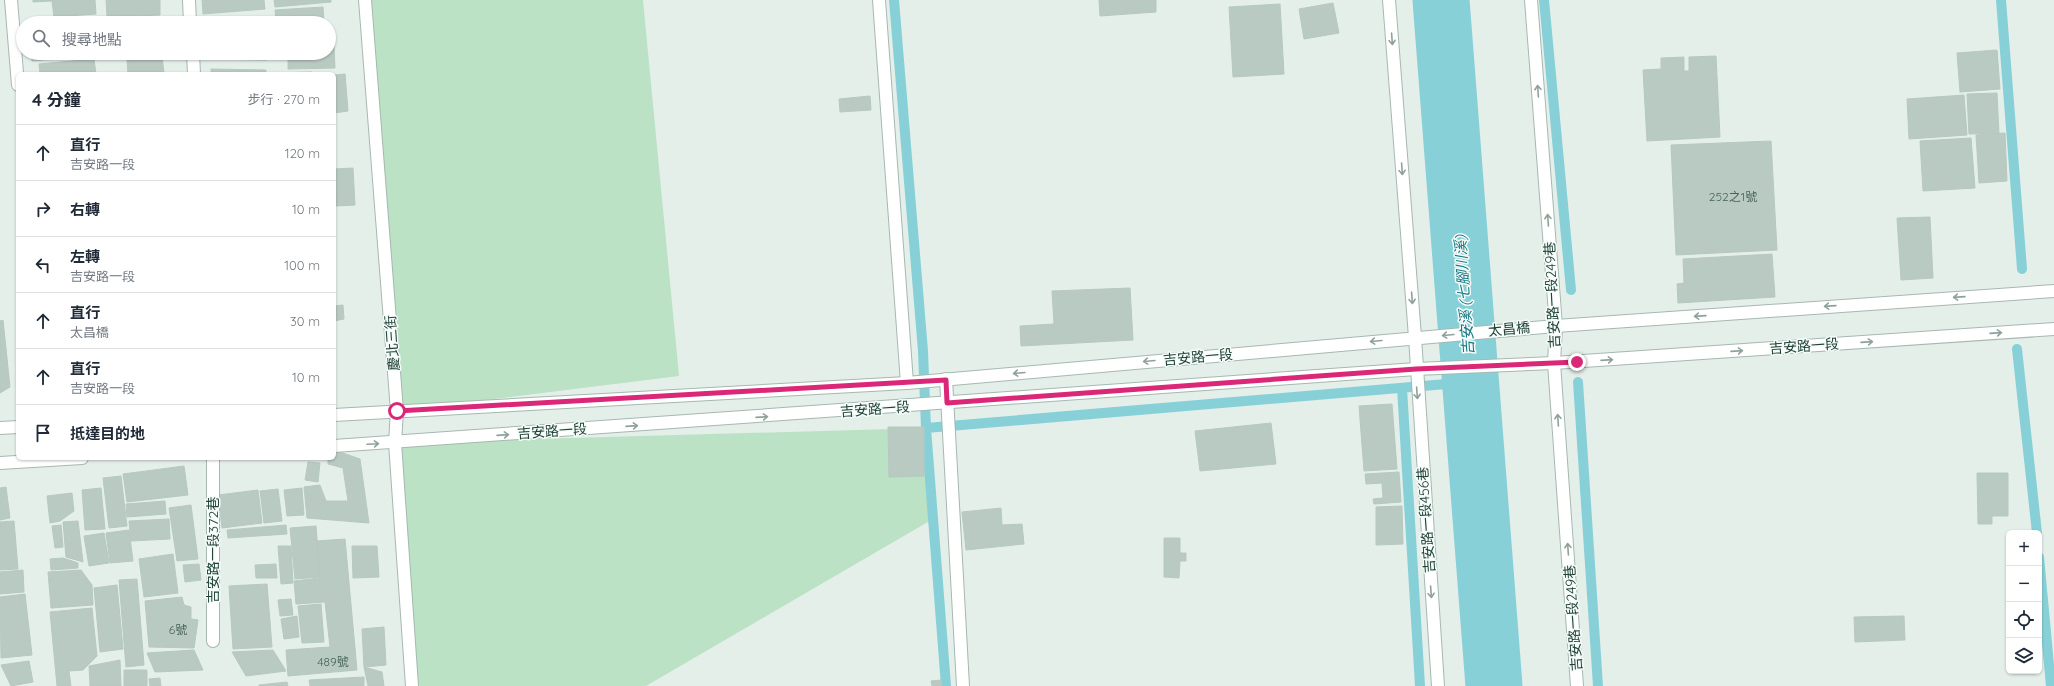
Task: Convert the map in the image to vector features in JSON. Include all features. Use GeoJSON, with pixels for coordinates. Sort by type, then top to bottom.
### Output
{"type":"FeatureCollection","features":[{"type":"Feature","properties":{"kind":"street"},"geometry":{"type":"LineString","coordinates":[[11,0],[17,72]]}},
{"type":"Feature","properties":{"kind":"street"},"geometry":{"type":"LineString","coordinates":[[189,0],[190,16]]}},
{"type":"Feature","properties":{"kind":"street","name":"慶北三街"},"geometry":{"type":"LineString","coordinates":[[366,0],[397,411],[395,443],[412,686]]}},
{"type":"Feature","properties":{"kind":"street"},"geometry":{"type":"LineString","coordinates":[[879,0],[907,383]]}},
{"type":"Feature","properties":{"kind":"street","name":"吉安路一段456巷"},"geometry":{"type":"LineString","coordinates":[[1389,0],[1415,337],[1438,686]]}},
{"type":"Feature","properties":{"kind":"street","name":"吉安路一段249巷"},"geometry":{"type":"LineString","coordinates":[[1532,0],[1556,326],[1554,363],[1577,686]]}},
{"type":"Feature","properties":{"kind":"street"},"geometry":{"type":"LineString","coordinates":[[193,60],[194,72]]}},
{"type":"Feature","properties":{"kind":"street"},"geometry":{"type":"LineString","coordinates":[[1556,326],[2054,291]]}},
{"type":"Feature","properties":{"kind":"street","name":"太昌橋"},"geometry":{"type":"LineString","coordinates":[[1415,337],[1556,326]]}},
{"type":"Feature","properties":{"kind":"street","name":"吉安路一段"},"geometry":{"type":"LineString","coordinates":[[1554,363],[2054,329]]}},
{"type":"Feature","properties":{"kind":"street","name":"吉安路一段"},"geometry":{"type":"LineString","coordinates":[[336,415],[907,383],[1415,337]]}},
{"type":"Feature","properties":{"kind":"street"},"geometry":{"type":"LineString","coordinates":[[1416,369],[1554,363]]}},
{"type":"Feature","properties":{"kind":"street","name":"吉安路一段"},"geometry":{"type":"LineString","coordinates":[[336,446],[395,443],[1416,369]]}},
{"type":"Feature","properties":{"kind":"street"},"geometry":{"type":"LineString","coordinates":[[946,380],[963,686]]}},
{"type":"Feature","properties":{"kind":"street"},"geometry":{"type":"LineString","coordinates":[[0,428],[16,427]]}},
{"type":"Feature","properties":{"kind":"street"},"geometry":{"type":"LineString","coordinates":[[0,463],[35,460]]}},
{"type":"Feature","properties":{"kind":"street","name":"吉安路一段372巷"},"geometry":{"type":"LineString","coordinates":[[213,460],[213,641]]}},
{"type":"Feature","properties":{"kind":"green space"},"geometry":{"type":"Polygon","coordinates":[[[371,0],[643,0],[679,376],[397,411],[371,0]]]}},
{"type":"Feature","properties":{"kind":"green space"},"geometry":{"type":"Polygon","coordinates":[[[926,428],[933,519],[646,686],[420,686],[411,675],[395,443],[926,428]]]}},
{"type":"Feature","properties":{"kind":"building"},"geometry":{"type":"Polygon","coordinates":[[[33,0],[95,0],[96,14],[54,16],[52,1],[33,2],[33,0]]]}},
{"type":"Feature","properties":{"kind":"building"},"geometry":{"type":"Polygon","coordinates":[[[106,0],[160,0],[160,15],[107,16],[106,0]]]}},
{"type":"Feature","properties":{"kind":"building"},"geometry":{"type":"Polygon","coordinates":[[[202,0],[264,0],[265,9],[203,14],[202,0]]]}},
{"type":"Feature","properties":{"kind":"building"},"geometry":{"type":"Polygon","coordinates":[[[274,0],[331,0],[331,2],[275,7],[274,0]]]}},
{"type":"Feature","properties":{"kind":"building"},"geometry":{"type":"Polygon","coordinates":[[[1099,0],[1156,0],[1156,12],[1100,16],[1099,0]]]}},
{"type":"Feature","properties":{"kind":"building"},"geometry":{"type":"Polygon","coordinates":[[[1333,3],[1339,33],[1304,39],[1299,9],[1333,3]]]}},
{"type":"Feature","properties":{"kind":"building"},"geometry":{"type":"Polygon","coordinates":[[[1280,4],[1284,74],[1233,77],[1229,7],[1280,4]]]}},
{"type":"Feature","properties":{"kind":"building"},"geometry":{"type":"Polygon","coordinates":[[[323,7],[324,16],[275,16],[275,10],[323,7]]]}},
{"type":"Feature","properties":{"kind":"building"},"geometry":{"type":"Polygon","coordinates":[[[1997,50],[2000,89],[1960,92],[1957,53],[1997,50]]]}},
{"type":"Feature","properties":{"kind":"building"},"geometry":{"type":"Polygon","coordinates":[[[1716,56],[1720,137],[1647,141],[1643,70],[1661,69],[1661,58],[1684,57],[1684,71],[1689,71],[1689,57],[1716,56]]]}},
{"type":"Feature","properties":{"kind":"building"},"geometry":{"type":"Polygon","coordinates":[[[94,60],[96,72],[40,72],[39,64],[94,60]]]}},
{"type":"Feature","properties":{"kind":"building"},"geometry":{"type":"Polygon","coordinates":[[[127,60],[162,60],[164,72],[128,72],[127,60]]]}},
{"type":"Feature","properties":{"kind":"building"},"geometry":{"type":"Polygon","coordinates":[[[288,60],[335,60],[335,68],[288,69],[288,60]]]}},
{"type":"Feature","properties":{"kind":"building"},"geometry":{"type":"Polygon","coordinates":[[[211,69],[266,70],[266,72],[211,72],[211,69]]]}},
{"type":"Feature","properties":{"kind":"building"},"geometry":{"type":"Polygon","coordinates":[[[345,74],[348,111],[336,113],[336,75],[345,74]]]}},
{"type":"Feature","properties":{"kind":"building"},"geometry":{"type":"Polygon","coordinates":[[[1997,93],[1999,133],[1969,134],[1967,94],[1997,93]]]}},
{"type":"Feature","properties":{"kind":"building"},"geometry":{"type":"Polygon","coordinates":[[[1964,95],[1967,135],[1909,139],[1907,99],[1964,95]]]}},
{"type":"Feature","properties":{"kind":"building"},"geometry":{"type":"Polygon","coordinates":[[[870,96],[871,110],[840,112],[839,99],[870,96]]]}},
{"type":"Feature","properties":{"kind":"building"},"geometry":{"type":"Polygon","coordinates":[[[2005,133],[2007,181],[1979,183],[1976,135],[2005,133]]]}},
{"type":"Feature","properties":{"kind":"building"},"geometry":{"type":"Polygon","coordinates":[[[1971,138],[1975,188],[1923,191],[1920,141],[1971,138]]]}},
{"type":"Feature","properties":{"kind":"building"},"geometry":{"type":"Polygon","coordinates":[[[1771,141],[1777,250],[1676,255],[1671,145],[1771,141]]]}},
{"type":"Feature","properties":{"kind":"building"},"geometry":{"type":"Polygon","coordinates":[[[353,168],[355,205],[336,206],[336,169],[353,168]]]}},
{"type":"Feature","properties":{"kind":"building"},"geometry":{"type":"Polygon","coordinates":[[[1930,217],[1933,278],[1901,280],[1897,218],[1930,217]]]}},
{"type":"Feature","properties":{"kind":"building"},"geometry":{"type":"Polygon","coordinates":[[[1772,254],[1775,297],[1678,303],[1677,284],[1684,283],[1683,259],[1772,254]]]}},
{"type":"Feature","properties":{"kind":"building"},"geometry":{"type":"Polygon","coordinates":[[[1130,288],[1133,340],[1021,346],[1020,326],[1054,324],[1052,291],[1130,288]]]}},
{"type":"Feature","properties":{"kind":"building"},"geometry":{"type":"Polygon","coordinates":[[[343,305],[344,319],[336,321],[336,306],[343,305]]]}},
{"type":"Feature","properties":{"kind":"building"},"geometry":{"type":"Polygon","coordinates":[[[3,320],[10,387],[0,393],[0,321],[3,320]]]}},
{"type":"Feature","properties":{"kind":"building"},"geometry":{"type":"Polygon","coordinates":[[[1392,404],[1397,469],[1364,471],[1359,406],[1392,404]]]}},
{"type":"Feature","properties":{"kind":"building"},"geometry":{"type":"Polygon","coordinates":[[[1271,423],[1276,464],[1200,471],[1195,431],[1271,423]]]}},
{"type":"Feature","properties":{"kind":"building"},"geometry":{"type":"Polygon","coordinates":[[[888,427],[924,427],[924,476],[889,477],[888,427]]]}},
{"type":"Feature","properties":{"kind":"building"},"geometry":{"type":"Polygon","coordinates":[[[336,451],[360,459],[369,523],[307,518],[304,487],[320,485],[326,501],[348,501],[343,468],[328,464],[328,460],[336,460],[336,451]]]}},
{"type":"Feature","properties":{"kind":"building"},"geometry":{"type":"Polygon","coordinates":[[[308,462],[320,463],[318,482],[305,480],[308,462]]]}},
{"type":"Feature","properties":{"kind":"building"},"geometry":{"type":"Polygon","coordinates":[[[184,466],[188,495],[127,502],[123,474],[184,466]]]}},
{"type":"Feature","properties":{"kind":"building"},"geometry":{"type":"Polygon","coordinates":[[[1399,472],[1401,502],[1374,504],[1373,499],[1383,498],[1382,483],[1366,484],[1365,474],[1399,472]]]}},
{"type":"Feature","properties":{"kind":"building"},"geometry":{"type":"Polygon","coordinates":[[[1977,473],[2008,473],[2008,516],[1992,516],[1992,524],[1978,524],[1977,473]]]}},
{"type":"Feature","properties":{"kind":"building"},"geometry":{"type":"Polygon","coordinates":[[[121,476],[127,526],[109,528],[103,478],[121,476]]]}},
{"type":"Feature","properties":{"kind":"building"},"geometry":{"type":"Polygon","coordinates":[[[6,487],[10,518],[0,520],[0,488],[6,487]]]}},
{"type":"Feature","properties":{"kind":"building"},"geometry":{"type":"Polygon","coordinates":[[[101,488],[105,529],[85,530],[82,490],[101,488]]]}},
{"type":"Feature","properties":{"kind":"building"},"geometry":{"type":"Polygon","coordinates":[[[302,488],[304,515],[287,516],[284,490],[302,488]]]}},
{"type":"Feature","properties":{"kind":"building"},"geometry":{"type":"Polygon","coordinates":[[[278,489],[282,521],[264,523],[260,491],[278,489]]]}},
{"type":"Feature","properties":{"kind":"building"},"geometry":{"type":"Polygon","coordinates":[[[258,490],[262,523],[222,528],[218,495],[258,490]]]}},
{"type":"Feature","properties":{"kind":"building"},"geometry":{"type":"Polygon","coordinates":[[[72,493],[74,511],[60,521],[50,523],[47,496],[72,493]]]}},
{"type":"Feature","properties":{"kind":"building"},"geometry":{"type":"Polygon","coordinates":[[[165,501],[166,514],[127,517],[126,504],[165,501]]]}},
{"type":"Feature","properties":{"kind":"building"},"geometry":{"type":"Polygon","coordinates":[[[191,505],[198,559],[177,561],[169,508],[191,505]]]}},
{"type":"Feature","properties":{"kind":"building"},"geometry":{"type":"Polygon","coordinates":[[[1402,506],[1403,544],[1376,545],[1376,507],[1402,506]]]}},
{"type":"Feature","properties":{"kind":"building"},"geometry":{"type":"Polygon","coordinates":[[[1001,508],[1002,525],[1022,524],[1024,544],[966,550],[962,512],[1001,508]]]}},
{"type":"Feature","properties":{"kind":"building"},"geometry":{"type":"Polygon","coordinates":[[[169,519],[170,539],[131,541],[129,521],[169,519]]]}},
{"type":"Feature","properties":{"kind":"building"},"geometry":{"type":"Polygon","coordinates":[[[14,521],[18,569],[0,570],[0,522],[14,521]]]}},
{"type":"Feature","properties":{"kind":"building"},"geometry":{"type":"Polygon","coordinates":[[[78,521],[83,562],[66,557],[63,522],[78,521]]]}},
{"type":"Feature","properties":{"kind":"building"},"geometry":{"type":"Polygon","coordinates":[[[61,525],[63,547],[55,548],[52,526],[61,525]]]}},
{"type":"Feature","properties":{"kind":"building"},"geometry":{"type":"Polygon","coordinates":[[[286,525],[287,534],[228,538],[227,530],[286,525]]]}},
{"type":"Feature","properties":{"kind":"building"},"geometry":{"type":"Polygon","coordinates":[[[316,526],[320,577],[295,579],[290,528],[316,526]]]}},
{"type":"Feature","properties":{"kind":"building"},"geometry":{"type":"Polygon","coordinates":[[[129,530],[133,561],[110,563],[106,533],[129,530]]]}},
{"type":"Feature","properties":{"kind":"building"},"geometry":{"type":"Polygon","coordinates":[[[104,533],[109,563],[89,566],[84,536],[104,533]]]}},
{"type":"Feature","properties":{"kind":"building"},"geometry":{"type":"Polygon","coordinates":[[[1164,538],[1180,538],[1180,553],[1186,553],[1186,561],[1180,561],[1179,578],[1164,577],[1164,538]]]}},
{"type":"Feature","properties":{"kind":"building"},"geometry":{"type":"Polygon","coordinates":[[[345,539],[357,670],[288,676],[286,650],[330,647],[325,602],[296,604],[294,581],[320,578],[317,541],[345,539]]]}},
{"type":"Feature","properties":{"kind":"building"},"geometry":{"type":"Polygon","coordinates":[[[278,546],[291,546],[293,583],[281,584],[278,546]]]}},
{"type":"Feature","properties":{"kind":"building"},"geometry":{"type":"Polygon","coordinates":[[[352,546],[377,546],[379,577],[353,578],[352,546]]]}},
{"type":"Feature","properties":{"kind":"building"},"geometry":{"type":"Polygon","coordinates":[[[173,554],[178,593],[144,597],[139,559],[173,554]]]}},
{"type":"Feature","properties":{"kind":"building"},"geometry":{"type":"Polygon","coordinates":[[[63,558],[78,563],[78,568],[51,570],[50,559],[63,558]]]}},
{"type":"Feature","properties":{"kind":"building"},"geometry":{"type":"Polygon","coordinates":[[[199,564],[201,580],[185,582],[183,565],[199,564]]]}},
{"type":"Feature","properties":{"kind":"building"},"geometry":{"type":"Polygon","coordinates":[[[276,564],[277,578],[256,578],[255,565],[276,564]]]}},
{"type":"Feature","properties":{"kind":"building"},"geometry":{"type":"Polygon","coordinates":[[[23,570],[24,592],[0,594],[0,572],[23,570]]]}},
{"type":"Feature","properties":{"kind":"building"},"geometry":{"type":"Polygon","coordinates":[[[81,570],[92,585],[93,605],[51,608],[48,572],[81,570]]]}},
{"type":"Feature","properties":{"kind":"building"},"geometry":{"type":"Polygon","coordinates":[[[137,579],[144,665],[126,667],[119,580],[137,579]]]}},
{"type":"Feature","properties":{"kind":"building"},"geometry":{"type":"Polygon","coordinates":[[[267,584],[272,647],[233,649],[229,586],[267,584]]]}},
{"type":"Feature","properties":{"kind":"building"},"geometry":{"type":"Polygon","coordinates":[[[117,585],[123,649],[100,652],[94,588],[117,585]]]}},
{"type":"Feature","properties":{"kind":"building"},"geometry":{"type":"Polygon","coordinates":[[[25,594],[32,655],[1,658],[0,597],[25,594]]]}},
{"type":"Feature","properties":{"kind":"building"},"geometry":{"type":"Polygon","coordinates":[[[182,597],[184,605],[191,607],[191,619],[198,620],[194,648],[149,647],[145,601],[182,597]]]}},
{"type":"Feature","properties":{"kind":"building"},"geometry":{"type":"Polygon","coordinates":[[[291,599],[293,615],[280,616],[278,600],[291,599]]]}},
{"type":"Feature","properties":{"kind":"building"},"geometry":{"type":"Polygon","coordinates":[[[321,604],[324,642],[302,643],[298,606],[321,604]]]}},
{"type":"Feature","properties":{"kind":"building"},"geometry":{"type":"Polygon","coordinates":[[[92,608],[97,656],[83,670],[69,671],[71,686],[57,686],[50,612],[92,608]]]}},
{"type":"Feature","properties":{"kind":"building"},"geometry":{"type":"Polygon","coordinates":[[[297,616],[299,637],[284,639],[281,619],[297,616]]]}},
{"type":"Feature","properties":{"kind":"building"},"geometry":{"type":"Polygon","coordinates":[[[1904,616],[1905,640],[1855,642],[1854,617],[1904,616]]]}},
{"type":"Feature","properties":{"kind":"building"},"geometry":{"type":"Polygon","coordinates":[[[384,627],[386,665],[364,667],[362,629],[384,627]]]}},
{"type":"Feature","properties":{"kind":"building"},"geometry":{"type":"Polygon","coordinates":[[[194,650],[203,670],[155,672],[147,653],[194,650]]]}},
{"type":"Feature","properties":{"kind":"building"},"geometry":{"type":"Polygon","coordinates":[[[273,650],[286,671],[246,676],[232,652],[273,650]]]}},
{"type":"Feature","properties":{"kind":"building"},"geometry":{"type":"Polygon","coordinates":[[[120,660],[121,686],[90,686],[89,666],[120,660]]]}},
{"type":"Feature","properties":{"kind":"building"},"geometry":{"type":"Polygon","coordinates":[[[29,661],[33,682],[11,686],[1,665],[29,661]]]}},
{"type":"Feature","properties":{"kind":"building"},"geometry":{"type":"Polygon","coordinates":[[[364,667],[382,672],[384,686],[368,686],[364,667]]]}},
{"type":"Feature","properties":{"kind":"building"},"geometry":{"type":"Polygon","coordinates":[[[124,670],[147,670],[147,686],[124,686],[124,670]]]}},
{"type":"Feature","properties":{"kind":"building"},"geometry":{"type":"Polygon","coordinates":[[[364,677],[364,686],[310,686],[309,680],[364,677]]]}},
{"type":"Feature","properties":{"kind":"building"},"geometry":{"type":"Polygon","coordinates":[[[160,678],[161,686],[150,686],[149,679],[160,678]]]}},
{"type":"Feature","properties":{"kind":"building"},"geometry":{"type":"Polygon","coordinates":[[[941,680],[942,686],[932,686],[931,681],[941,680]]]}},
{"type":"Feature","properties":{"kind":"building"},"geometry":{"type":"Polygon","coordinates":[[[287,682],[288,686],[259,686],[259,685],[287,682]]]}},
{"type":"Feature","properties":{"kind":"waterway"},"geometry":{"type":"LineString","coordinates":[[894,0],[923,351],[926,428],[946,686]]}},
{"type":"Feature","properties":{"kind":"waterway","name":"吉安溪 (七腳川溪)"},"geometry":{"type":"LineString","coordinates":[[1441,0],[1494,686]]}},
{"type":"Feature","properties":{"kind":"waterway"},"geometry":{"type":"LineString","coordinates":[[1544,0],[1571,290]]}},
{"type":"Feature","properties":{"kind":"waterway"},"geometry":{"type":"LineString","coordinates":[[2001,0],[2022,269]]}},
{"type":"Feature","properties":{"kind":"waterway"},"geometry":{"type":"LineString","coordinates":[[2017,349],[2037,530]]}},
{"type":"Feature","properties":{"kind":"waterway"},"geometry":{"type":"LineString","coordinates":[[926,428],[1470,382]]}},
{"type":"Feature","properties":{"kind":"waterway"},"geometry":{"type":"LineString","coordinates":[[1578,382],[1598,686]]}},
{"type":"Feature","properties":{"kind":"waterway"},"geometry":{"type":"LineString","coordinates":[[1402,388],[1420,686]]}},
{"type":"Feature","properties":{"kind":"waterway"},"geometry":{"type":"LineString","coordinates":[[2040,566],[2051,686]]}},
{"type":"Feature","properties":{"kind":"route"},"geometry":{"type":"LineString","coordinates":[[397,411],[946,380],[947,403],[1416,369],[1577,362]]}}]}
